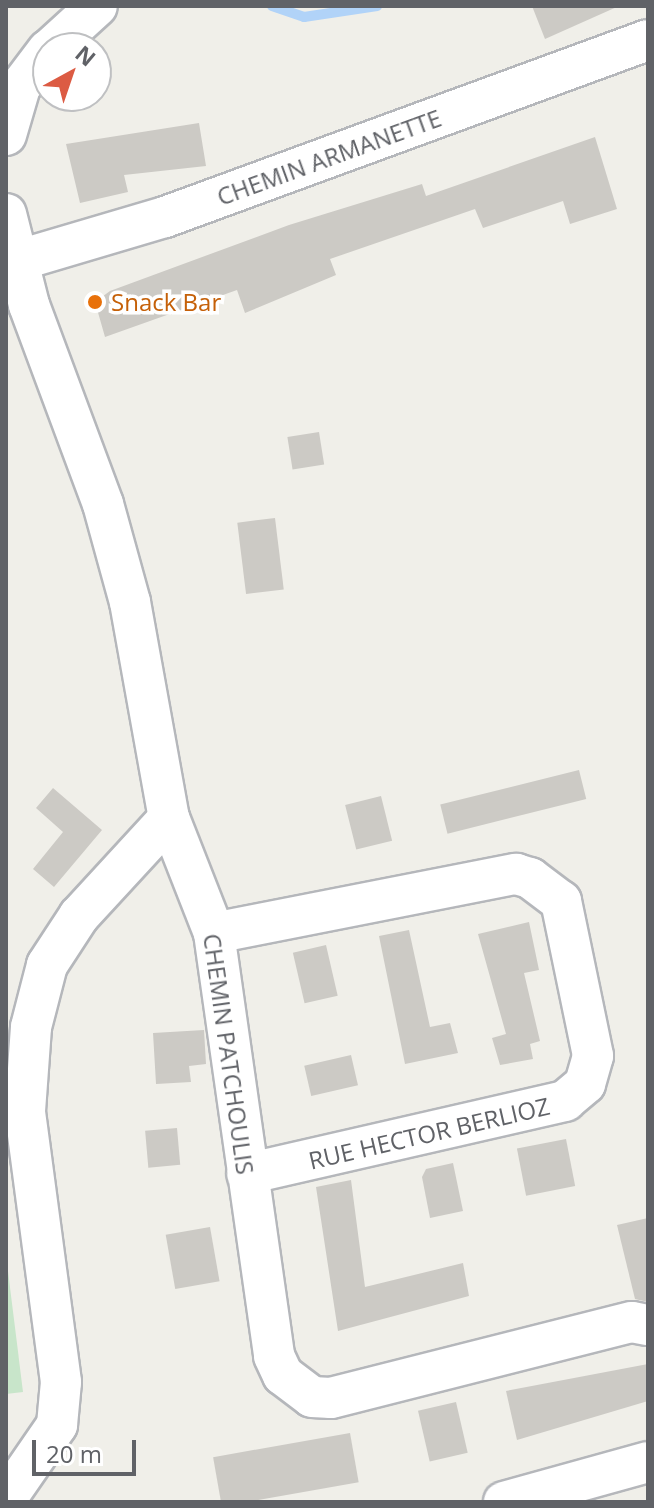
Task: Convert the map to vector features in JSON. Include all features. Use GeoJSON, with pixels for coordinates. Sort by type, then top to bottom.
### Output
{"type":"FeatureCollection","features":[{"type":"Feature","properties":{"kind":"street"},"geometry":{"type":"LineString","coordinates":[[68,32],[97,6]]}},
{"type":"Feature","properties":{"kind":"street","name":"CHEMIN ARMANETTE"},"geometry":{"type":"LineString","coordinates":[[10,263],[165,217],[648,40]]}},
{"type":"Feature","properties":{"kind":"street"},"geometry":{"type":"LineString","coordinates":[[6,135],[20,87],[32,71]]}},
{"type":"Feature","properties":{"kind":"street","name":"CHEMIN PATCHOULIS"},"geometry":{"type":"LineString","coordinates":[[6,214],[10,263],[107,517],[169,818],[214,933],[274,1356],[297,1388],[331,1398],[527,1351],[632,1322],[648,1325]]}},
{"type":"Feature","properties":{"kind":"street"},"geometry":{"type":"LineString","coordinates":[[6,1499],[57,1425],[61,1382],[25,1111],[31,1027],[47,965],[63,940],[169,818]]}},
{"type":"Feature","properties":{"kind":"street","name":"RUE HECTOR BERLIOZ"},"geometry":{"type":"LineString","coordinates":[[214,933],[516,874],[530,878],[561,901],[593,1056],[585,1084],[565,1101],[247,1174]]}},
{"type":"Feature","properties":{"kind":"street"},"geometry":{"type":"LineString","coordinates":[[504,1502],[648,1462]]}},
{"type":"Feature","properties":{"kind":"green space"},"geometry":{"type":"Polygon","coordinates":[[[6,1255],[23,1392],[6,1394],[6,1255]]]}},
{"type":"Feature","properties":{"kind":"building"},"geometry":{"type":"Polygon","coordinates":[[[532,6],[619,6],[545,39],[532,6]]]}},
{"type":"Feature","properties":{"kind":"building"},"geometry":{"type":"Polygon","coordinates":[[[199,123],[206,166],[124,175],[128,192],[80,203],[66,144],[199,123]]]}},
{"type":"Feature","properties":{"kind":"building"},"geometry":{"type":"Polygon","coordinates":[[[595,137],[617,209],[570,224],[563,201],[483,228],[475,209],[330,259],[336,275],[245,313],[237,290],[105,337],[95,302],[110,291],[289,225],[422,184],[426,196],[595,137]]]}},
{"type":"Feature","properties":{"kind":"building"},"geometry":{"type":"Polygon","coordinates":[[[319,432],[324,465],[293,470],[287,437],[319,432]]]}},
{"type":"Feature","properties":{"kind":"building"},"geometry":{"type":"Polygon","coordinates":[[[275,518],[284,589],[246,594],[237,523],[275,518]]]}},
{"type":"Feature","properties":{"kind":"building"},"geometry":{"type":"Polygon","coordinates":[[[579,770],[586,799],[448,834],[440,805],[579,770]]]}},
{"type":"Feature","properties":{"kind":"building"},"geometry":{"type":"Polygon","coordinates":[[[53,788],[102,830],[54,887],[33,869],[63,832],[36,808],[53,788]]]}},
{"type":"Feature","properties":{"kind":"building"},"geometry":{"type":"Polygon","coordinates":[[[381,796],[392,841],[356,850],[345,805],[381,796]]]}},
{"type":"Feature","properties":{"kind":"building"},"geometry":{"type":"Polygon","coordinates":[[[529,922],[539,970],[524,973],[540,1041],[530,1044],[533,1059],[500,1065],[492,1038],[506,1034],[478,934],[529,922]]]}},
{"type":"Feature","properties":{"kind":"building"},"geometry":{"type":"Polygon","coordinates":[[[409,930],[430,1027],[450,1023],[458,1053],[405,1064],[379,936],[409,930]]]}},
{"type":"Feature","properties":{"kind":"building"},"geometry":{"type":"Polygon","coordinates":[[[326,945],[338,996],[305,1003],[293,953],[326,945]]]}},
{"type":"Feature","properties":{"kind":"building"},"geometry":{"type":"Polygon","coordinates":[[[204,1030],[206,1064],[189,1066],[191,1082],[156,1084],[153,1033],[204,1030]]]}},
{"type":"Feature","properties":{"kind":"building"},"geometry":{"type":"Polygon","coordinates":[[[351,1055],[358,1085],[311,1096],[304,1066],[351,1055]]]}},
{"type":"Feature","properties":{"kind":"building"},"geometry":{"type":"Polygon","coordinates":[[[177,1128],[180,1165],[148,1168],[145,1131],[177,1128]]]}},
{"type":"Feature","properties":{"kind":"building"},"geometry":{"type":"Polygon","coordinates":[[[566,1139],[575,1186],[526,1196],[517,1149],[566,1139]]]}},
{"type":"Feature","properties":{"kind":"building"},"geometry":{"type":"Polygon","coordinates":[[[453,1163],[463,1211],[430,1218],[422,1177],[426,1169],[453,1163]]]}},
{"type":"Feature","properties":{"kind":"building"},"geometry":{"type":"Polygon","coordinates":[[[351,1180],[365,1287],[463,1263],[469,1296],[338,1331],[316,1187],[351,1180]]]}},
{"type":"Feature","properties":{"kind":"building"},"geometry":{"type":"Polygon","coordinates":[[[648,1218],[648,1302],[635,1299],[617,1225],[648,1218]]]}},
{"type":"Feature","properties":{"kind":"building"},"geometry":{"type":"Polygon","coordinates":[[[210,1227],[220,1281],[175,1289],[166,1235],[210,1227]]]}},
{"type":"Feature","properties":{"kind":"building"},"geometry":{"type":"Polygon","coordinates":[[[648,1364],[648,1401],[517,1440],[506,1391],[648,1364]]]}},
{"type":"Feature","properties":{"kind":"building"},"geometry":{"type":"Polygon","coordinates":[[[456,1402],[468,1453],[430,1461],[418,1411],[456,1402]]]}},
{"type":"Feature","properties":{"kind":"building"},"geometry":{"type":"Polygon","coordinates":[[[350,1433],[359,1482],[247,1502],[221,1502],[213,1457],[350,1433]]]}},
{"type":"Feature","properties":{"kind":"waterway"},"geometry":{"type":"LineString","coordinates":[[272,6],[304,17],[377,6]]}},
{"type":"Feature","properties":{"kind":"place","name":"Snack Bar"},"geometry":{"type":"Point","coordinates":[95,302]}}]}
